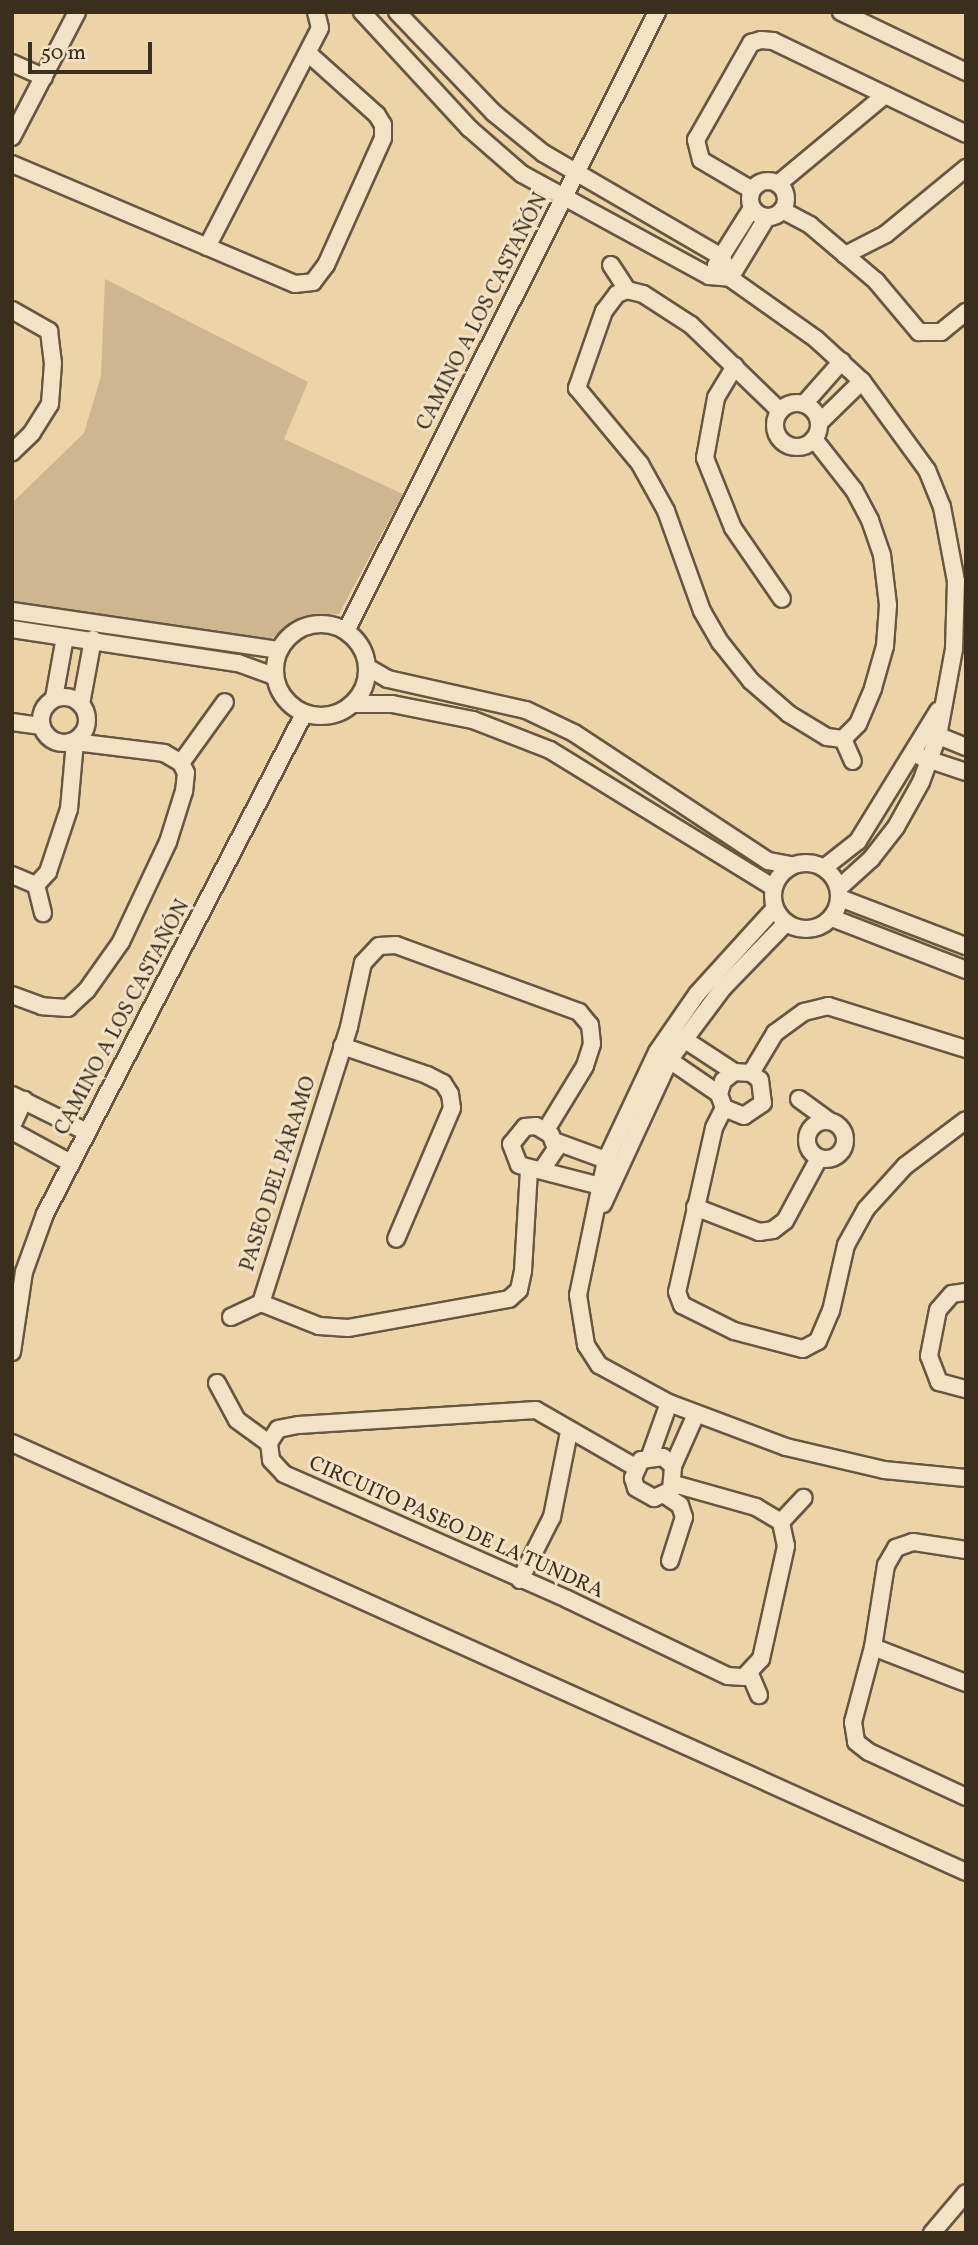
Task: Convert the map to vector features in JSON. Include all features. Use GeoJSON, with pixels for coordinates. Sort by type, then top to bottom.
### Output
{"type":"FeatureCollection","features":[{"type":"Feature","properties":{"kind":"street"},"geometry":{"type":"LineString","coordinates":[[12,137],[77,12]]}},
{"type":"Feature","properties":{"kind":"street"},"geometry":{"type":"LineString","coordinates":[[207,247],[320,28],[316,12]]}},
{"type":"Feature","properties":{"kind":"street"},"geometry":{"type":"LineString","coordinates":[[362,12],[469,128],[522,174],[563,200],[709,276],[730,278],[842,361],[862,381],[926,470],[960,557],[956,623],[946,696],[932,733],[930,760],[896,827],[839,893],[832,918],[819,926],[801,929],[786,922],[775,908],[773,887],[790,865]]}},
{"type":"Feature","properties":{"kind":"street"},"geometry":{"type":"LineString","coordinates":[[397,12],[494,113],[542,153],[722,257],[730,278]]}},
{"type":"Feature","properties":{"kind":"street","name":"CAMINO A LOS CASTAÑÓN"},"geometry":{"type":"LineString","coordinates":[[346,631],[657,12]]}},
{"type":"Feature","properties":{"kind":"street"},"geometry":{"type":"LineString","coordinates":[[841,12],[966,72]]}},
{"type":"Feature","properties":{"kind":"street"},"geometry":{"type":"LineString","coordinates":[[752,190],[701,160],[696,140],[751,43],[773,41],[966,134]]}},
{"type":"Feature","properties":{"kind":"street"},"geometry":{"type":"LineString","coordinates":[[12,164],[295,284],[313,282],[326,265],[383,138],[383,125],[377,115],[308,53]]}},
{"type":"Feature","properties":{"kind":"street"},"geometry":{"type":"LineString","coordinates":[[12,63],[44,77]]}},
{"type":"Feature","properties":{"kind":"street"},"geometry":{"type":"LineString","coordinates":[[778,184],[884,95]]}},
{"type":"Feature","properties":{"kind":"street"},"geometry":{"type":"LineString","coordinates":[[845,256],[886,234],[966,168]]}},
{"type":"Feature","properties":{"kind":"street"},"geometry":{"type":"LineString","coordinates":[[730,278],[767,217],[782,210],[786,198],[778,184],[766,181],[752,190]]}},
{"type":"Feature","properties":{"kind":"street"},"geometry":{"type":"LineString","coordinates":[[709,276],[752,208],[752,190]]}},
{"type":"Feature","properties":{"kind":"street"},"geometry":{"type":"LineString","coordinates":[[752,208],[767,217]]}},
{"type":"Feature","properties":{"kind":"street"},"geometry":{"type":"LineString","coordinates":[[782,210],[810,225],[876,281],[919,332],[941,332],[966,312]]}},
{"type":"Feature","properties":{"kind":"street"},"geometry":{"type":"LineString","coordinates":[[611,265],[627,290]]}},
{"type":"Feature","properties":{"kind":"street"},"geometry":{"type":"LineString","coordinates":[[577,387],[604,311],[617,294],[627,290],[643,294],[691,324],[780,411]]}},
{"type":"Feature","properties":{"kind":"street"},"geometry":{"type":"LineString","coordinates":[[12,310],[48,331],[53,363],[50,404],[32,433],[12,452]]}},
{"type":"Feature","properties":{"kind":"street"},"geometry":{"type":"LineString","coordinates":[[804,404],[842,361]]}},
{"type":"Feature","properties":{"kind":"street"},"geometry":{"type":"LineString","coordinates":[[735,366],[716,398],[705,458],[733,528],[782,599]]}},
{"type":"Feature","properties":{"kind":"street"},"geometry":{"type":"LineString","coordinates":[[843,739],[858,724],[873,688],[885,646],[888,605],[881,555],[870,520],[816,431],[815,411],[804,404],[791,404],[780,411],[776,427],[784,442],[799,446],[816,431],[862,381]]}},
{"type":"Feature","properties":{"kind":"street"},"geometry":{"type":"LineString","coordinates":[[560,387],[577,387]]}},
{"type":"Feature","properties":{"kind":"street"},"geometry":{"type":"LineString","coordinates":[[577,387],[640,464],[666,511],[702,611],[720,642],[751,681],[789,714],[827,737],[843,739]]}},
{"type":"Feature","properties":{"kind":"street"},"geometry":{"type":"LineString","coordinates":[[949,533],[966,531]]}},
{"type":"Feature","properties":{"kind":"street"},"geometry":{"type":"LineString","coordinates":[[12,611],[278,650]]}},
{"type":"Feature","properties":{"kind":"street"},"geometry":{"type":"LineString","coordinates":[[328,624],[346,631],[361,646],[367,667],[361,693],[353,704],[330,716],[303,714],[284,699],[274,676],[278,650],[291,634],[308,625],[328,624]]}},
{"type":"Feature","properties":{"kind":"street"},"geometry":{"type":"LineString","coordinates":[[12,629],[93,639],[238,663],[274,676]]}},
{"type":"Feature","properties":{"kind":"street"},"geometry":{"type":"LineString","coordinates":[[65,637],[54,698],[45,707],[42,726],[51,740],[164,753],[181,764],[186,773],[184,791],[168,842],[121,942],[68,1009]]}},
{"type":"Feature","properties":{"kind":"street"},"geometry":{"type":"LineString","coordinates":[[36,885],[48,872],[69,809],[75,742],[88,726],[81,704],[93,639]]}},
{"type":"Feature","properties":{"kind":"street"},"geometry":{"type":"LineString","coordinates":[[367,667],[388,679],[526,710],[574,733],[768,861],[790,865],[825,867],[858,841],[913,754],[932,733]]}},
{"type":"Feature","properties":{"kind":"street"},"geometry":{"type":"LineString","coordinates":[[54,698],[69,697],[81,704]]}},
{"type":"Feature","properties":{"kind":"street"},"geometry":{"type":"LineString","coordinates":[[181,764],[225,702]]}},
{"type":"Feature","properties":{"kind":"street"},"geometry":{"type":"LineString","coordinates":[[353,704],[392,704],[473,720],[550,751],[773,887]]}},
{"type":"Feature","properties":{"kind":"street","name":"CAMINO A LOS CASTAÑÓN"},"geometry":{"type":"LineString","coordinates":[[12,1352],[24,1272],[45,1214],[303,714]]}},
{"type":"Feature","properties":{"kind":"street"},"geometry":{"type":"LineString","coordinates":[[12,722],[42,726]]}},
{"type":"Feature","properties":{"kind":"street"},"geometry":{"type":"LineString","coordinates":[[932,733],[966,747]]}},
{"type":"Feature","properties":{"kind":"street"},"geometry":{"type":"LineString","coordinates":[[843,739],[853,761]]}},
{"type":"Feature","properties":{"kind":"street"},"geometry":{"type":"LineString","coordinates":[[913,754],[966,772]]}},
{"type":"Feature","properties":{"kind":"street"},"geometry":{"type":"LineString","coordinates":[[825,867],[839,893],[966,946]]}},
{"type":"Feature","properties":{"kind":"street"},"geometry":{"type":"LineString","coordinates":[[12,876],[36,885]]}},
{"type":"Feature","properties":{"kind":"street"},"geometry":{"type":"LineString","coordinates":[[36,885],[43,913]]}},
{"type":"Feature","properties":{"kind":"street"},"geometry":{"type":"LineString","coordinates":[[775,908],[697,994],[613,1162],[595,1219],[578,1295],[586,1345],[599,1365],[668,1403],[786,1447],[884,1470],[966,1478]]}},
{"type":"Feature","properties":{"kind":"street"},"geometry":{"type":"LineString","coordinates":[[832,918],[966,970]]}},
{"type":"Feature","properties":{"kind":"street"},"geometry":{"type":"LineString","coordinates":[[677,1035],[786,922]]}},
{"type":"Feature","properties":{"kind":"street","name":"PASEO DEL PÁRAMO"},"geometry":{"type":"LineString","coordinates":[[396,945],[512,984],[579,1012],[590,1025],[592,1044],[585,1066],[550,1136],[554,1157],[536,1169],[519,1290],[509,1299],[348,1328],[319,1326],[261,1303],[342,1046],[363,963],[379,946],[396,945]]}},
{"type":"Feature","properties":{"kind":"street"},"geometry":{"type":"LineString","coordinates":[[12,995],[42,1006],[86,1011]]}},
{"type":"Feature","properties":{"kind":"street"},"geometry":{"type":"LineString","coordinates":[[966,1049],[828,1006],[804,1012],[775,1033],[742,1072],[723,1081],[721,1101],[677,1292],[682,1305],[734,1331],[803,1349],[818,1341],[831,1311],[846,1245],[866,1209],[905,1166],[966,1120]]}},
{"type":"Feature","properties":{"kind":"street"},"geometry":{"type":"LineString","coordinates":[[664,1056],[744,1116],[755,1112],[764,1091],[742,1072],[677,1035]]}},
{"type":"Feature","properties":{"kind":"street"},"geometry":{"type":"LineString","coordinates":[[342,1046],[427,1075],[443,1083],[450,1094],[452,1108],[396,1240]]}},
{"type":"Feature","properties":{"kind":"street"},"geometry":{"type":"LineString","coordinates":[[71,1163],[12,1129],[18,1098],[88,1132]]}},
{"type":"Feature","properties":{"kind":"street"},"geometry":{"type":"LineString","coordinates":[[799,1100],[840,1127],[845,1138],[842,1151],[832,1158],[819,1158],[808,1149],[807,1135],[815,1124],[829,1121]]}},
{"type":"Feature","properties":{"kind":"street","name":"PASEO DEL PÁRAMO"},"geometry":{"type":"LineString","coordinates":[[536,1169],[513,1155],[516,1134],[525,1127],[550,1136]]}},
{"type":"Feature","properties":{"kind":"street"},"geometry":{"type":"LineString","coordinates":[[550,1136],[613,1162]]}},
{"type":"Feature","properties":{"kind":"street"},"geometry":{"type":"LineString","coordinates":[[695,1207],[759,1232],[773,1230],[785,1221],[819,1158]]}},
{"type":"Feature","properties":{"kind":"street"},"geometry":{"type":"LineString","coordinates":[[536,1169],[605,1187]]}},
{"type":"Feature","properties":{"kind":"street"},"geometry":{"type":"LineString","coordinates":[[966,1292],[952,1294],[938,1310],[929,1356],[939,1382],[966,1389]]}},
{"type":"Feature","properties":{"kind":"street"},"geometry":{"type":"LineString","coordinates":[[231,1317],[261,1303]]}},
{"type":"Feature","properties":{"kind":"street"},"geometry":{"type":"LineString","coordinates":[[217,1383],[237,1420],[269,1443]]}},
{"type":"Feature","properties":{"kind":"street"},"geometry":{"type":"LineString","coordinates":[[668,1403],[650,1456],[635,1467],[633,1478],[644,1496],[670,1490],[756,1507],[781,1522],[786,1546],[761,1659],[750,1674],[759,1695]]}},
{"type":"Feature","properties":{"kind":"street","name":"CIRCUITO PASEO DE LA TUNDRA"},"geometry":{"type":"LineString","coordinates":[[635,1467],[569,1432],[536,1410],[298,1425],[278,1429],[269,1443],[271,1460],[284,1474],[728,1676],[750,1674]]}},
{"type":"Feature","properties":{"kind":"street"},"geometry":{"type":"LineString","coordinates":[[670,1561],[684,1517],[670,1490],[673,1466],[696,1414]]}},
{"type":"Feature","properties":{"kind":"street"},"geometry":{"type":"LineString","coordinates":[[520,1580],[552,1517],[569,1432]]}},
{"type":"Feature","properties":{"kind":"street"},"geometry":{"type":"LineString","coordinates":[[12,1443],[966,1872]]}},
{"type":"Feature","properties":{"kind":"street"},"geometry":{"type":"LineString","coordinates":[[650,1456],[663,1457],[673,1466]]}},
{"type":"Feature","properties":{"kind":"street"},"geometry":{"type":"LineString","coordinates":[[781,1522],[803,1498]]}},
{"type":"Feature","properties":{"kind":"street"},"geometry":{"type":"LineString","coordinates":[[966,1550],[913,1542],[896,1548],[887,1565],[873,1647],[853,1722],[856,1742],[966,1797]]}},
{"type":"Feature","properties":{"kind":"street"},"geometry":{"type":"LineString","coordinates":[[873,1647],[966,1683]]}},
{"type":"Feature","properties":{"kind":"street"},"geometry":{"type":"LineString","coordinates":[[932,2233],[966,2193]]}},
{"type":"Feature","properties":{"kind":"shaded area"},"geometry":{"type":"Polygon","coordinates":[[[105,279],[308,382],[284,439],[403,494],[339,614],[302,616],[272,638],[259,640],[12,605],[12,503],[84,433],[101,376],[105,279]]]}}]}
